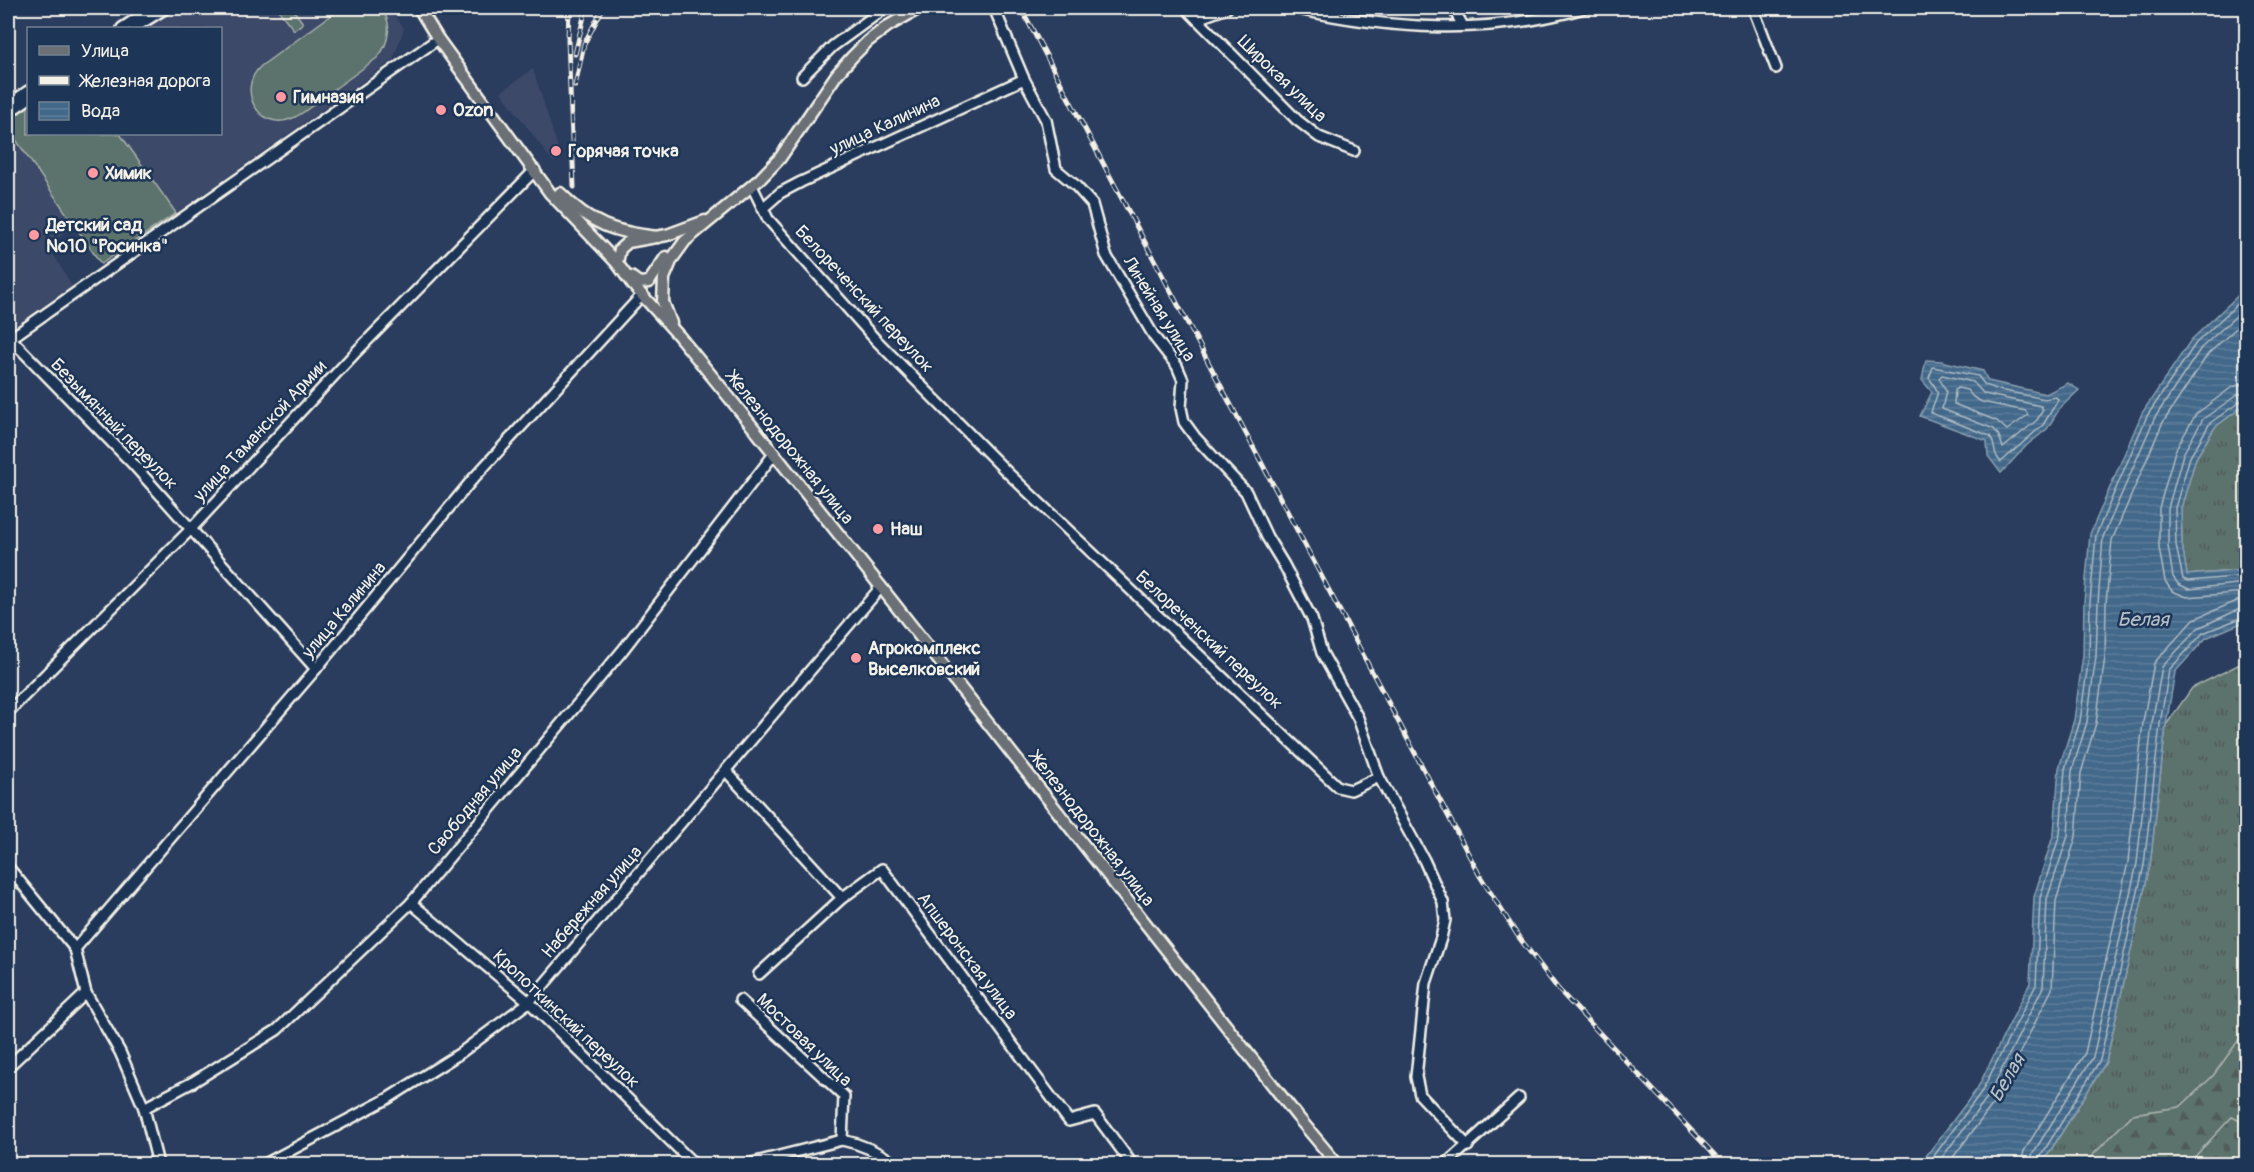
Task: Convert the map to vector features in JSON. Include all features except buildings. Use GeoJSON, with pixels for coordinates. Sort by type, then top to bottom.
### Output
{"type":"FeatureCollection","features":[{"type":"Feature","properties":{"kind":"main road","name":"Железнодорожная улица"},"geometry":{"type":"LineString","coordinates":[[419,8],[438,39],[536,170],[550,193],[621,267],[642,295],[679,336],[1337,1164]]}},
{"type":"Feature","properties":{"kind":"main road"},"geometry":{"type":"LineString","coordinates":[[711,219],[681,231],[628,242],[620,249],[621,267],[639,283],[649,282],[669,254],[752,186],[780,158],[837,74],[852,57],[888,26],[920,8]]}},
{"type":"Feature","properties":{"kind":"main road"},"geometry":{"type":"LineString","coordinates":[[536,170],[570,203],[604,226],[622,233],[658,237]]}},
{"type":"Feature","properties":{"kind":"main road"},"geometry":{"type":"LineString","coordinates":[[679,336],[665,309],[663,287],[669,264],[685,241]]}},
{"type":"Feature","properties":{"kind":"street"},"geometry":{"type":"LineString","coordinates":[[124,27],[153,8]]}},
{"type":"Feature","properties":{"kind":"street"},"geometry":{"type":"LineString","coordinates":[[137,27],[166,8]]}},
{"type":"Feature","properties":{"kind":"street"},"geometry":{"type":"LineString","coordinates":[[802,77],[833,46],[885,8]]}},
{"type":"Feature","properties":{"kind":"street","name":"Линейная улица"},"geometry":{"type":"LineString","coordinates":[[994,8],[1024,79],[1046,120],[1056,169],[1092,204],[1106,255],[1155,338],[1177,366],[1184,380],[1181,408],[1184,422],[1246,492],[1267,537],[1312,619],[1322,653],[1358,718],[1380,777]]}},
{"type":"Feature","properties":{"kind":"street","name":"Широкая улица"},"geometry":{"type":"LineString","coordinates":[[1186,8],[1297,120],[1319,137],[1354,151]]}},
{"type":"Feature","properties":{"kind":"street"},"geometry":{"type":"LineString","coordinates":[[1197,19],[1227,8]]}},
{"type":"Feature","properties":{"kind":"street"},"geometry":{"type":"LineString","coordinates":[[1293,8],[1345,20],[1440,28],[1510,24],[1555,12],[1584,8]]}},
{"type":"Feature","properties":{"kind":"street"},"geometry":{"type":"LineString","coordinates":[[1453,8],[1463,26]]}},
{"type":"Feature","properties":{"kind":"street"},"geometry":{"type":"LineString","coordinates":[[1753,8],[1776,68]]}},
{"type":"Feature","properties":{"kind":"street"},"geometry":{"type":"LineString","coordinates":[[8,338],[438,39]]}},
{"type":"Feature","properties":{"kind":"street","name":"улица Калинина"},"geometry":{"type":"LineString","coordinates":[[764,207],[780,193],[801,182],[1024,79]]}},
{"type":"Feature","properties":{"kind":"street"},"geometry":{"type":"LineString","coordinates":[[8,105],[27,92]]}},
{"type":"Feature","properties":{"kind":"street"},"geometry":{"type":"LineString","coordinates":[[8,113],[27,100]]}},
{"type":"Feature","properties":{"kind":"street","name":"улица Таманской Армии"},"geometry":{"type":"LineString","coordinates":[[8,712],[191,529],[357,351],[536,170]]}},
{"type":"Feature","properties":{"kind":"street","name":"Белореченский переулок"},"geometry":{"type":"LineString","coordinates":[[752,186],[768,219],[875,339],[999,464],[1338,787],[1351,790],[1380,777]]}},
{"type":"Feature","properties":{"kind":"street","name":"улица Калинина"},"geometry":{"type":"LineString","coordinates":[[75,949],[316,669],[472,480],[642,295]]}},
{"type":"Feature","properties":{"kind":"street","name":"Безымянный переулок"},"geometry":{"type":"LineString","coordinates":[[8,338],[132,464],[316,669]]}},
{"type":"Feature","properties":{"kind":"street","name":"Свободная улица"},"geometry":{"type":"LineString","coordinates":[[144,1108],[193,1082],[278,1030],[411,903],[622,651],[774,454]]}},
{"type":"Feature","properties":{"kind":"street","name":"Набережная улица"},"geometry":{"type":"LineString","coordinates":[[265,1164],[387,1099],[459,1054],[529,1002],[881,588]]}},
{"type":"Feature","properties":{"kind":"street"},"geometry":{"type":"LineString","coordinates":[[726,771],[842,898]]}},
{"type":"Feature","properties":{"kind":"street"},"geometry":{"type":"LineString","coordinates":[[1380,777],[1424,860],[1443,902],[1445,920],[1426,983],[1418,1046],[1416,1077],[1420,1095],[1468,1146]]}},
{"type":"Feature","properties":{"kind":"street"},"geometry":{"type":"LineString","coordinates":[[8,867],[75,949],[86,993],[120,1052],[144,1108],[158,1164]]}},
{"type":"Feature","properties":{"kind":"street","name":"Апшеронская улица"},"geometry":{"type":"LineString","coordinates":[[759,974],[842,898],[882,869],[1069,1121],[1095,1114],[1132,1164]]}},
{"type":"Feature","properties":{"kind":"street","name":"Кропоткинский переулок"},"geometry":{"type":"LineString","coordinates":[[411,903],[529,1002],[694,1164]]}},
{"type":"Feature","properties":{"kind":"street"},"geometry":{"type":"LineString","coordinates":[[8,1067],[86,993]]}},
{"type":"Feature","properties":{"kind":"street","name":"Мостовая улица"},"geometry":{"type":"LineString","coordinates":[[740,1000],[843,1096],[842,1140]]}},
{"type":"Feature","properties":{"kind":"street"},"geometry":{"type":"LineString","coordinates":[[1446,1164],[1520,1098]]}},
{"type":"Feature","properties":{"kind":"street"},"geometry":{"type":"LineString","coordinates":[[748,1164],[842,1140],[883,1155],[895,1164]]}},
{"type":"Feature","properties":{"kind":"shaded area","name":"Гимназия"},"geometry":{"type":"Polygon","coordinates":[[[175,8],[388,8],[404,28],[393,60],[176,213],[121,135],[222,135],[222,27],[146,27],[175,8]]]}},
{"type":"Feature","properties":{"kind":"shaded area"},"geometry":{"type":"Polygon","coordinates":[[[533,69],[561,158],[553,162],[501,92],[533,69]]]}},
{"type":"Feature","properties":{"kind":"shaded area","name":"Детский сад №10 \"Росинка\""},"geometry":{"type":"Polygon","coordinates":[[[8,128],[73,224],[49,247],[72,286],[13,327],[8,319],[8,128]]]}},
{"type":"Feature","properties":{"kind":"green space"},"geometry":{"type":"Polygon","coordinates":[[[367,6],[382,12],[386,17],[388,31],[381,53],[307,110],[293,118],[281,121],[270,120],[255,107],[251,97],[250,86],[254,76],[261,66],[341,8],[367,6]]]}},
{"type":"Feature","properties":{"kind":"green space"},"geometry":{"type":"Polygon","coordinates":[[[292,8],[303,23],[294,30],[279,11],[292,8]]]}},
{"type":"Feature","properties":{"kind":"green space","name":"Химик"},"geometry":{"type":"Polygon","coordinates":[[[27,105],[27,135],[121,135],[176,213],[101,264],[8,128],[8,117],[27,105]]]}},
{"type":"Feature","properties":{"kind":"green space"},"geometry":{"type":"Polygon","coordinates":[[[2246,404],[2246,570],[2187,575],[2182,544],[2181,508],[2196,458],[2215,427],[2246,404]]]}},
{"type":"Feature","properties":{"kind":"green space"},"geometry":{"type":"Polygon","coordinates":[[[2246,661],[2246,1030],[2213,1076],[2180,1107],[2133,1114],[2088,1160],[2079,1164],[2042,1164],[2106,1062],[2150,865],[2166,725],[2192,688],[2246,661]]]}},
{"type":"Feature","properties":{"kind":"green space"},"geometry":{"type":"Polygon","coordinates":[[[2246,1030],[2246,1124],[2232,1117],[2188,1164],[2079,1164],[2088,1160],[2133,1114],[2180,1107],[2213,1076],[2246,1030]]]}},
{"type":"Feature","properties":{"kind":"green space"},"geometry":{"type":"Polygon","coordinates":[[[2232,1117],[2246,1124],[2246,1164],[2188,1164],[2232,1117]]]}},
{"type":"Feature","properties":{"kind":"water","name":"Белая"},"geometry":{"type":"Polygon","coordinates":[[[2246,288],[2246,404],[2215,427],[2196,458],[2181,508],[2182,544],[2187,575],[2246,570],[2246,621],[2206,638],[2175,672],[2166,725],[2150,865],[2106,1062],[2042,1164],[1920,1164],[1977,1089],[2030,983],[2034,897],[2054,833],[2059,768],[2074,720],[2083,655],[2084,602],[2090,534],[2142,413],[2191,340],[2246,288]]]}},
{"type":"Feature","properties":{"kind":"water"},"geometry":{"type":"Polygon","coordinates":[[[1926,360],[1941,361],[1983,371],[1988,381],[2046,394],[2068,383],[2079,390],[2060,408],[2047,429],[2027,445],[2001,473],[1988,456],[1987,441],[1920,416],[1932,392],[1922,380],[1926,360]]]}},
{"type":"Feature","properties":{"kind":"railway"},"geometry":{"type":"LineString","coordinates":[[569,8],[568,40],[574,187]]}},
{"type":"Feature","properties":{"kind":"railway"},"geometry":{"type":"LineString","coordinates":[[575,54],[586,8]]}},
{"type":"Feature","properties":{"kind":"railway"},"geometry":{"type":"LineString","coordinates":[[575,86],[584,44],[603,8]]}},
{"type":"Feature","properties":{"kind":"railway"},"geometry":{"type":"LineString","coordinates":[[1021,8],[1480,876],[1518,936],[1558,989],[1723,1164]]}},
{"type":"Feature","properties":{"kind":"place","name":"Гимназия"},"geometry":{"type":"Point","coordinates":[281,97]}},
{"type":"Feature","properties":{"kind":"place","name":"Ozon"},"geometry":{"type":"Point","coordinates":[441,110]}},
{"type":"Feature","properties":{"kind":"place","name":"Горячая точка"},"geometry":{"type":"Point","coordinates":[556,151]}},
{"type":"Feature","properties":{"kind":"place","name":"Химик"},"geometry":{"type":"Point","coordinates":[93,173]}},
{"type":"Feature","properties":{"kind":"place","name":"Детский сад №10 \"Росинка\""},"geometry":{"type":"Point","coordinates":[34,235]}},
{"type":"Feature","properties":{"kind":"place","name":"Наш"},"geometry":{"type":"Point","coordinates":[878,529]}},
{"type":"Feature","properties":{"kind":"place","name":"Агрокомплекс Выселковский"},"geometry":{"type":"Point","coordinates":[856,658]}}]}
